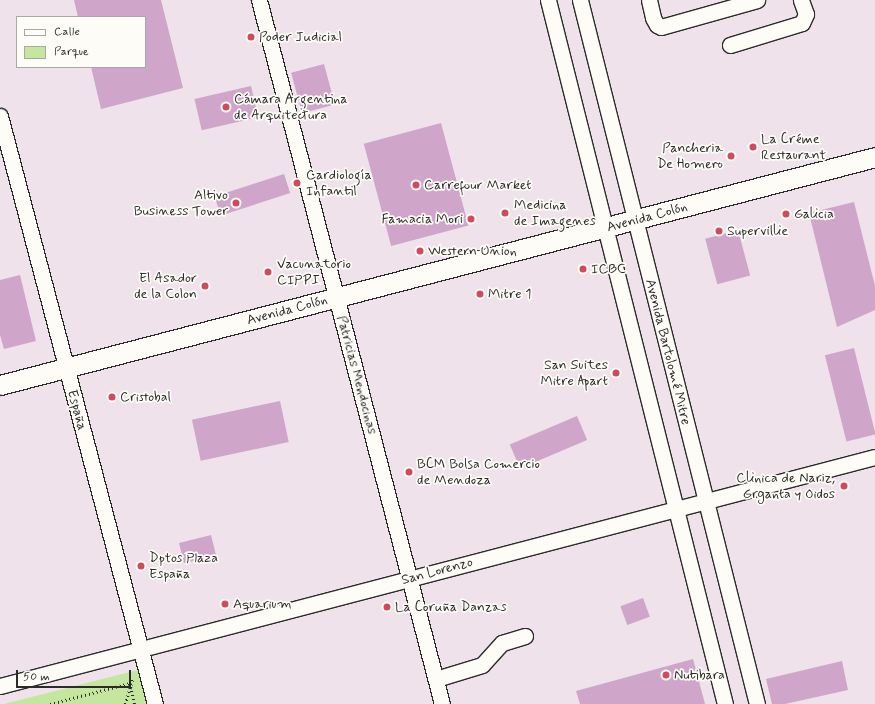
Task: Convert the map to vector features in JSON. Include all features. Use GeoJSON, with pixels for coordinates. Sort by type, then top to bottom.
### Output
{"type":"FeatureCollection","features":[{"type":"Feature","properties":{"kind":"main road","name":"Avenida Colón"},"geometry":{"type":"LineString","coordinates":[[0,385],[875,157]]}},
{"type":"Feature","properties":{"kind":"street","name":"Patricias Mendocinas"},"geometry":{"type":"LineString","coordinates":[[259,0],[442,704]]}},
{"type":"Feature","properties":{"kind":"street"},"geometry":{"type":"LineString","coordinates":[[548,0],[724,704]]}},
{"type":"Feature","properties":{"kind":"street","name":"Avenida Bartolomé Mitre"},"geometry":{"type":"LineString","coordinates":[[580,0],[757,704]]}},
{"type":"Feature","properties":{"kind":"street"},"geometry":{"type":"LineString","coordinates":[[649,0],[653,18],[657,26],[661,27],[757,0]]}},
{"type":"Feature","properties":{"kind":"street"},"geometry":{"type":"LineString","coordinates":[[730,45],[802,23],[806,14],[801,0]]}},
{"type":"Feature","properties":{"kind":"street","name":"España"},"geometry":{"type":"LineString","coordinates":[[0,116],[155,704]]}},
{"type":"Feature","properties":{"kind":"street","name":"San Lorenzo"},"geometry":{"type":"LineString","coordinates":[[0,686],[875,457]]}},
{"type":"Feature","properties":{"kind":"street"},"geometry":{"type":"LineString","coordinates":[[436,679],[482,664],[502,643],[525,636]]}},
{"type":"Feature","properties":{"kind":"path"},"geometry":{"type":"LineString","coordinates":[[50,704],[130,683],[135,704]]}},
{"type":"Feature","properties":{"kind":"green space"},"geometry":{"type":"Polygon","coordinates":[[[138,670],[146,704],[4,704],[138,670]]]}},
{"type":"Feature","properties":{"kind":"building"},"geometry":{"type":"Polygon","coordinates":[[[74,0],[161,0],[183,88],[101,109],[91,68],[146,68],[146,16],[78,16],[74,0]]]}},
{"type":"Feature","properties":{"kind":"building"},"geometry":{"type":"Polygon","coordinates":[[[324,64],[335,105],[302,113],[291,73],[324,64]]]}},
{"type":"Feature","properties":{"kind":"building","name":"Cámara Argentina de Arquitectura"},"geometry":{"type":"Polygon","coordinates":[[[251,86],[258,117],[202,130],[194,99],[251,86]]]}},
{"type":"Feature","properties":{"kind":"building","name":"Carrefour Market"},"geometry":{"type":"Polygon","coordinates":[[[441,123],[468,225],[391,246],[364,144],[441,123]]]}},
{"type":"Feature","properties":{"kind":"building","name":"Altivo Business Tower"},"geometry":{"type":"Polygon","coordinates":[[[284,174],[290,193],[221,216],[215,197],[284,174]]]}},
{"type":"Feature","properties":{"kind":"building"},"geometry":{"type":"Polygon","coordinates":[[[854,202],[875,286],[875,310],[837,327],[809,213],[854,202]]]}},
{"type":"Feature","properties":{"kind":"building"},"geometry":{"type":"Polygon","coordinates":[[[738,230],[750,275],[717,284],[705,239],[738,230]]]}},
{"type":"Feature","properties":{"kind":"building"},"geometry":{"type":"Polygon","coordinates":[[[20,275],[36,341],[4,349],[0,335],[0,280],[20,275]]]}},
{"type":"Feature","properties":{"kind":"building"},"geometry":{"type":"Polygon","coordinates":[[[854,348],[875,434],[846,442],[825,355],[854,348]]]}},
{"type":"Feature","properties":{"kind":"building"},"geometry":{"type":"Polygon","coordinates":[[[280,401],[289,442],[201,461],[192,420],[280,401]]]}},
{"type":"Feature","properties":{"kind":"building"},"geometry":{"type":"Polygon","coordinates":[[[577,416],[587,440],[520,468],[510,445],[577,416]]]}},
{"type":"Feature","properties":{"kind":"building"},"geometry":{"type":"Polygon","coordinates":[[[211,535],[216,555],[184,563],[179,543],[211,535]]]}},
{"type":"Feature","properties":{"kind":"building"},"geometry":{"type":"Polygon","coordinates":[[[643,598],[650,617],[627,625],[620,606],[643,598]]]}},
{"type":"Feature","properties":{"kind":"building","name":"Nutibara"},"geometry":{"type":"Polygon","coordinates":[[[693,659],[705,704],[580,704],[576,691],[693,659]]]}},
{"type":"Feature","properties":{"kind":"building"},"geometry":{"type":"Polygon","coordinates":[[[842,661],[848,690],[785,704],[772,704],[766,679],[842,661]]]}},
{"type":"Feature","properties":{"kind":"place","name":"Poder Judicial"},"geometry":{"type":"Point","coordinates":[251,37]}},
{"type":"Feature","properties":{"kind":"place","name":"Cámara Argentina de Arquitectura"},"geometry":{"type":"Point","coordinates":[226,107]}},
{"type":"Feature","properties":{"kind":"place","name":"La Créme Restaurant"},"geometry":{"type":"Point","coordinates":[753,147]}},
{"type":"Feature","properties":{"kind":"place","name":"Pancheria De Homero"},"geometry":{"type":"Point","coordinates":[731,156]}},
{"type":"Feature","properties":{"kind":"place","name":"Cardiología Infantil"},"geometry":{"type":"Point","coordinates":[297,183]}},
{"type":"Feature","properties":{"kind":"place","name":"Carrefour Market"},"geometry":{"type":"Point","coordinates":[416,185]}},
{"type":"Feature","properties":{"kind":"place","name":"Altivo Business Tower"},"geometry":{"type":"Point","coordinates":[236,203]}},
{"type":"Feature","properties":{"kind":"place","name":"Medicina de Imagenes"},"geometry":{"type":"Point","coordinates":[505,213]}},
{"type":"Feature","properties":{"kind":"place","name":"Galicia"},"geometry":{"type":"Point","coordinates":[786,214]}},
{"type":"Feature","properties":{"kind":"place","name":"Famacia Mori"},"geometry":{"type":"Point","coordinates":[471,219]}},
{"type":"Feature","properties":{"kind":"place","name":"Supervillie"},"geometry":{"type":"Point","coordinates":[719,231]}},
{"type":"Feature","properties":{"kind":"place","name":"Western Union"},"geometry":{"type":"Point","coordinates":[420,251]}},
{"type":"Feature","properties":{"kind":"place","name":"ICBC"},"geometry":{"type":"Point","coordinates":[583,269]}},
{"type":"Feature","properties":{"kind":"place","name":"Vacunatorio CIPPI"},"geometry":{"type":"Point","coordinates":[268,272]}},
{"type":"Feature","properties":{"kind":"place","name":"El Asador de la Colon"},"geometry":{"type":"Point","coordinates":[205,286]}},
{"type":"Feature","properties":{"kind":"place","name":"Mitre 1"},"geometry":{"type":"Point","coordinates":[480,294]}},
{"type":"Feature","properties":{"kind":"place","name":"San Suites Mitre Apart"},"geometry":{"type":"Point","coordinates":[616,373]}},
{"type":"Feature","properties":{"kind":"place","name":"Cristobal"},"geometry":{"type":"Point","coordinates":[112,397]}},
{"type":"Feature","properties":{"kind":"place","name":"BCM Bolsa Comercio de Mendoza"},"geometry":{"type":"Point","coordinates":[409,472]}},
{"type":"Feature","properties":{"kind":"place","name":"Clinica de Nariz, Grganta y Oidos"},"geometry":{"type":"Point","coordinates":[844,486]}},
{"type":"Feature","properties":{"kind":"place","name":"Dptos Plaza España"},"geometry":{"type":"Point","coordinates":[141,566]}},
{"type":"Feature","properties":{"kind":"place","name":"Aquarium"},"geometry":{"type":"Point","coordinates":[225,604]}},
{"type":"Feature","properties":{"kind":"place","name":"La Coruña Danzas"},"geometry":{"type":"Point","coordinates":[387,607]}},
{"type":"Feature","properties":{"kind":"place","name":"Nutibara"},"geometry":{"type":"Point","coordinates":[666,675]}}]}
